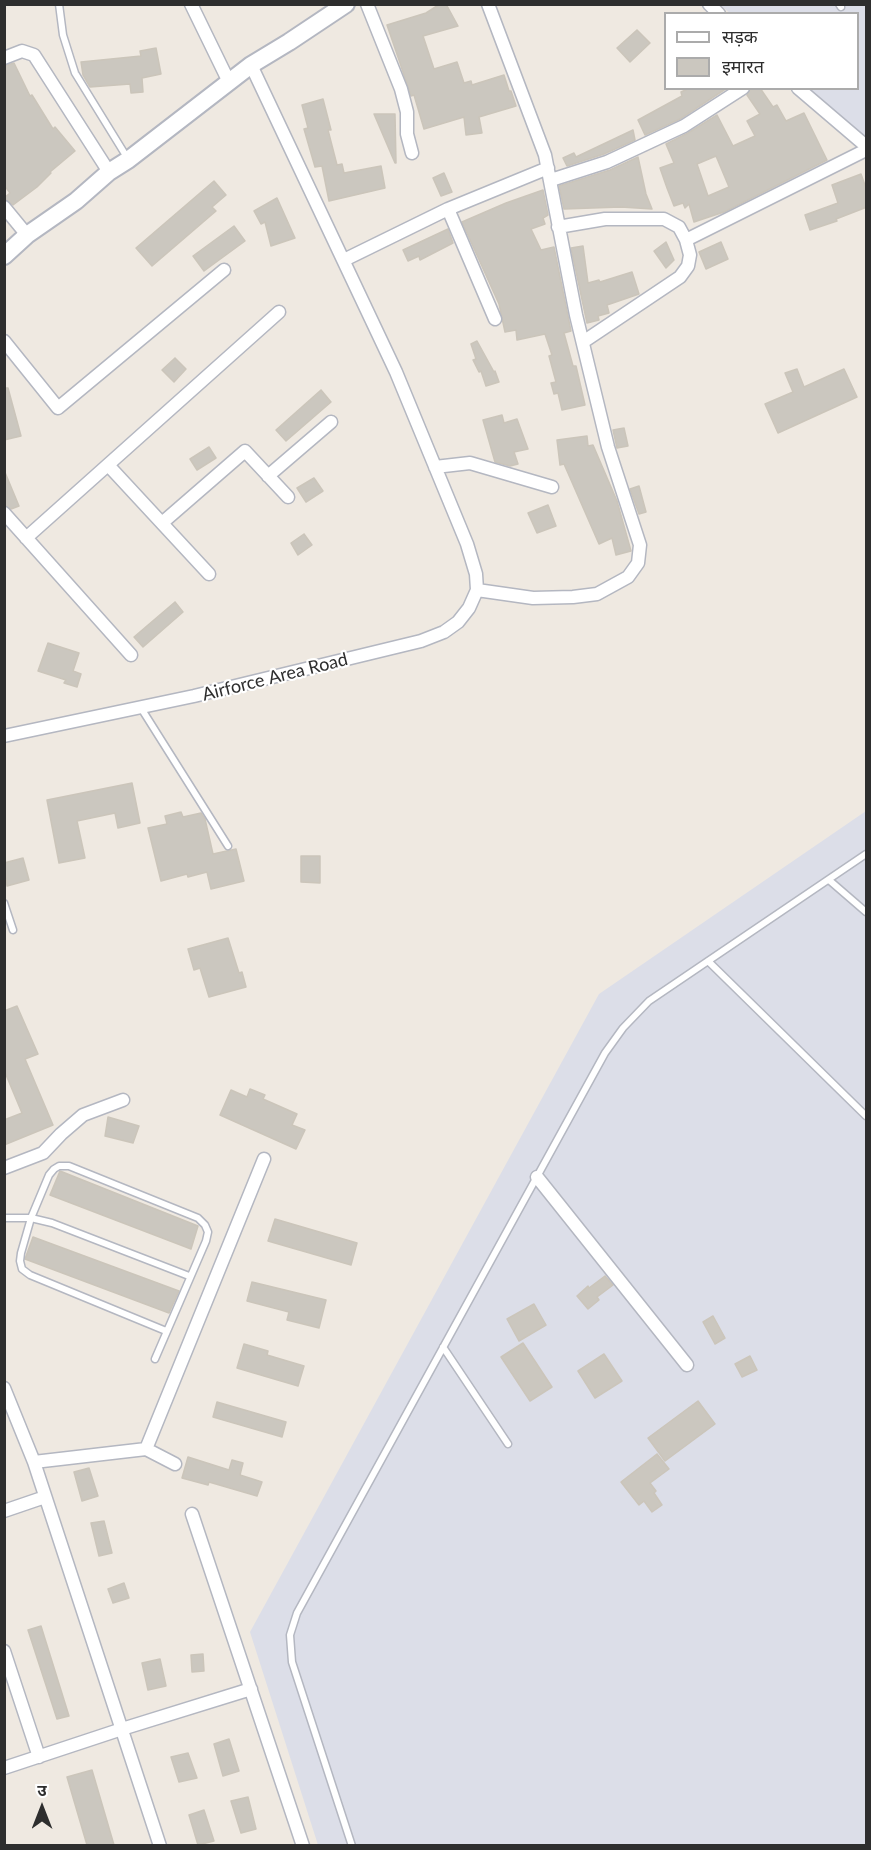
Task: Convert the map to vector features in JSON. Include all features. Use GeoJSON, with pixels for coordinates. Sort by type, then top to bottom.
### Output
{"type":"FeatureCollection","features":[{"type":"Feature","properties":{"kind":"street"},"geometry":{"type":"LineString","coordinates":[[190,4],[229,82]]}},
{"type":"Feature","properties":{"kind":"street"},"geometry":{"type":"LineString","coordinates":[[4,256],[27,235],[76,201],[109,172],[128,160],[251,65],[346,4]]}},
{"type":"Feature","properties":{"kind":"street"},"geometry":{"type":"LineString","coordinates":[[367,4],[401,90],[407,112],[407,134],[412,153]]}},
{"type":"Feature","properties":{"kind":"street"},"geometry":{"type":"LineString","coordinates":[[251,65],[396,372],[467,544],[476,574],[477,590],[533,598],[597,594],[628,577],[638,563],[640,545],[608,447],[558,227],[545,155],[488,4]]}},
{"type":"Feature","properties":{"kind":"street"},"geometry":{"type":"LineString","coordinates":[[4,58],[22,51],[34,55],[109,172]]}},
{"type":"Feature","properties":{"kind":"street"},"geometry":{"type":"LineString","coordinates":[[344,260],[448,209],[549,174],[607,162],[684,126],[740,90]]}},
{"type":"Feature","properties":{"kind":"street"},"geometry":{"type":"LineString","coordinates":[[686,240],[867,148],[800,90]]}},
{"type":"Feature","properties":{"kind":"street"},"geometry":{"type":"LineString","coordinates":[[4,207],[27,235]]}},
{"type":"Feature","properties":{"kind":"street"},"geometry":{"type":"LineString","coordinates":[[448,209],[495,319]]}},
{"type":"Feature","properties":{"kind":"street"},"geometry":{"type":"LineString","coordinates":[[558,227],[605,219],[664,219],[679,227],[690,255],[688,266],[680,277],[583,342]]}},
{"type":"Feature","properties":{"kind":"street"},"geometry":{"type":"LineString","coordinates":[[4,341],[58,408],[224,270]]}},
{"type":"Feature","properties":{"kind":"street"},"geometry":{"type":"LineString","coordinates":[[26,538],[279,312]]}},
{"type":"Feature","properties":{"kind":"street"},"geometry":{"type":"LineString","coordinates":[[268,476],[331,422]]}},
{"type":"Feature","properties":{"kind":"street"},"geometry":{"type":"LineString","coordinates":[[162,523],[245,451],[288,497]]}},
{"type":"Feature","properties":{"kind":"street"},"geometry":{"type":"LineString","coordinates":[[435,467],[470,463],[552,487]]}},
{"type":"Feature","properties":{"kind":"street"},"geometry":{"type":"LineString","coordinates":[[108,465],[209,574]]}},
{"type":"Feature","properties":{"kind":"street"},"geometry":{"type":"LineString","coordinates":[[4,513],[131,656]]}},
{"type":"Feature","properties":{"kind":"street","name":"Airforce Area Road"},"geometry":{"type":"LineString","coordinates":[[4,736],[141,708],[421,641],[444,632],[458,622],[469,608],[477,590]]}},
{"type":"Feature","properties":{"kind":"street"},"geometry":{"type":"LineString","coordinates":[[4,1168],[43,1153],[83,1115],[123,1100]]}},
{"type":"Feature","properties":{"kind":"street"},"geometry":{"type":"LineString","coordinates":[[146,1449],[264,1159]]}},
{"type":"Feature","properties":{"kind":"street"},"geometry":{"type":"LineString","coordinates":[[537,1177],[687,1365]]}},
{"type":"Feature","properties":{"kind":"street"},"geometry":{"type":"LineString","coordinates":[[4,1388],[34,1462],[160,1845]]}},
{"type":"Feature","properties":{"kind":"street"},"geometry":{"type":"LineString","coordinates":[[34,1462],[146,1449],[175,1464]]}},
{"type":"Feature","properties":{"kind":"street"},"geometry":{"type":"LineString","coordinates":[[4,1511],[45,1497]]}},
{"type":"Feature","properties":{"kind":"street"},"geometry":{"type":"LineString","coordinates":[[192,1514],[303,1845]]}},
{"type":"Feature","properties":{"kind":"street"},"geometry":{"type":"LineString","coordinates":[[4,1651],[39,1757]]}},
{"type":"Feature","properties":{"kind":"street"},"geometry":{"type":"LineString","coordinates":[[4,1768],[251,1689]]}},
{"type":"Feature","properties":{"kind":"lane"},"geometry":{"type":"LineString","coordinates":[[59,4],[63,35],[75,73],[128,160]]}},
{"type":"Feature","properties":{"kind":"lane"},"geometry":{"type":"LineString","coordinates":[[141,708],[228,846]]}},
{"type":"Feature","properties":{"kind":"lane"},"geometry":{"type":"LineString","coordinates":[[352,1845],[292,1662],[290,1635],[297,1613],[605,1053],[623,1028],[649,1001],[867,854]]}},
{"type":"Feature","properties":{"kind":"lane"},"geometry":{"type":"LineString","coordinates":[[829,880],[867,912]]}},
{"type":"Feature","properties":{"kind":"lane"},"geometry":{"type":"LineString","coordinates":[[4,903],[14,930]]}},
{"type":"Feature","properties":{"kind":"lane"},"geometry":{"type":"LineString","coordinates":[[708,961],[867,1116]]}},
{"type":"Feature","properties":{"kind":"lane"},"geometry":{"type":"LineString","coordinates":[[155,1359],[206,1241],[208,1232],[205,1225],[198,1218],[69,1166],[59,1166],[54,1169],[49,1175],[31,1218],[21,1253],[22,1269],[30,1275],[166,1331]]}},
{"type":"Feature","properties":{"kind":"lane"},"geometry":{"type":"LineString","coordinates":[[4,1218],[31,1218],[52,1223],[189,1276]]}},
{"type":"Feature","properties":{"kind":"lane"},"geometry":{"type":"LineString","coordinates":[[443,1347],[508,1444]]}},
{"type":"Feature","properties":{"kind":"shaded area"},"geometry":{"type":"Polygon","coordinates":[[[720,5],[866,5],[866,139],[807,90],[859,90],[859,12],[729,12],[720,5]]]}},
{"type":"Feature","properties":{"kind":"shaded area"},"geometry":{"type":"Polygon","coordinates":[[[866,811],[866,1845],[318,1845],[250,1632],[599,994],[866,811]]]}},
{"type":"Feature","properties":{"kind":"building"},"geometry":{"type":"Polygon","coordinates":[[[440,4],[446,4],[458,26],[423,36],[434,69],[457,62],[464,83],[471,81],[472,85],[504,75],[516,106],[479,117],[482,133],[466,135],[464,117],[424,129],[414,95],[411,96],[387,25],[426,13],[440,4]]]}},
{"type":"Feature","properties":{"kind":"building"},"geometry":{"type":"Polygon","coordinates":[[[637,30],[650,43],[630,62],[617,48],[637,30]]]}},
{"type":"Feature","properties":{"kind":"building"},"geometry":{"type":"Polygon","coordinates":[[[156,48],[161,74],[142,78],[143,92],[131,93],[130,84],[90,87],[83,75],[81,62],[141,56],[140,51],[156,48]]]}},
{"type":"Feature","properties":{"kind":"building"},"geometry":{"type":"Polygon","coordinates":[[[14,63],[30,96],[32,95],[53,129],[55,127],[75,151],[50,172],[37,187],[13,205],[4,198],[10,193],[4,185],[4,66],[14,63]]]}},
{"type":"Feature","properties":{"kind":"building"},"geometry":{"type":"Polygon","coordinates":[[[724,90],[680,119],[645,135],[638,120],[682,96],[681,92],[724,90]]]}},
{"type":"Feature","properties":{"kind":"building"},"geometry":{"type":"Polygon","coordinates":[[[750,90],[761,90],[773,107],[777,105],[786,121],[804,113],[827,160],[724,212],[694,222],[689,204],[685,208],[683,203],[674,206],[667,188],[660,168],[674,163],[666,144],[717,115],[733,146],[755,136],[747,121],[760,114],[747,95],[750,90]],[[716,156],[697,164],[708,196],[729,187],[716,156]]]}},
{"type":"Feature","properties":{"kind":"building"},"geometry":{"type":"Polygon","coordinates":[[[323,99],[337,165],[342,164],[344,173],[381,166],[385,188],[329,201],[322,166],[315,167],[304,129],[308,128],[302,105],[323,99]]]}},
{"type":"Feature","properties":{"kind":"building"},"geometry":{"type":"Polygon","coordinates":[[[374,114],[395,114],[396,163],[395,163],[374,114]]]}},
{"type":"Feature","properties":{"kind":"building"},"geometry":{"type":"Polygon","coordinates":[[[633,130],[635,140],[604,154],[567,166],[563,158],[574,153],[576,157],[633,130]]]}},
{"type":"Feature","properties":{"kind":"building"},"geometry":{"type":"Polygon","coordinates":[[[638,157],[646,194],[652,209],[621,207],[564,209],[559,186],[610,170],[638,157]]]}},
{"type":"Feature","properties":{"kind":"building"},"geometry":{"type":"Polygon","coordinates":[[[444,173],[452,192],[441,196],[433,178],[444,173]]]}},
{"type":"Feature","properties":{"kind":"building"},"geometry":{"type":"Polygon","coordinates":[[[861,174],[867,191],[867,207],[810,230],[805,215],[838,203],[832,185],[861,174]]]}},
{"type":"Feature","properties":{"kind":"building"},"geometry":{"type":"Polygon","coordinates":[[[214,181],[226,195],[212,207],[216,211],[152,266],[136,248],[214,181]]]}},
{"type":"Feature","properties":{"kind":"building"},"geometry":{"type":"Polygon","coordinates":[[[543,190],[548,215],[543,218],[545,224],[531,229],[541,250],[554,247],[571,331],[564,333],[573,366],[576,366],[585,405],[562,410],[558,393],[554,394],[551,383],[556,382],[549,356],[552,355],[545,334],[517,340],[516,330],[505,332],[499,304],[462,222],[543,190]]]}},
{"type":"Feature","properties":{"kind":"building"},"geometry":{"type":"Polygon","coordinates":[[[277,198],[295,238],[271,246],[265,222],[261,224],[254,211],[277,198]]]}},
{"type":"Feature","properties":{"kind":"building"},"geometry":{"type":"Polygon","coordinates":[[[234,226],[245,241],[204,271],[193,256],[234,226]]]}},
{"type":"Feature","properties":{"kind":"building"},"geometry":{"type":"Polygon","coordinates":[[[448,229],[453,243],[420,260],[419,256],[408,261],[403,250],[448,229]]]}},
{"type":"Feature","properties":{"kind":"building"},"geometry":{"type":"Polygon","coordinates":[[[666,242],[674,260],[666,268],[654,251],[666,242]]]}},
{"type":"Feature","properties":{"kind":"building"},"geometry":{"type":"Polygon","coordinates":[[[721,242],[728,259],[706,269],[699,252],[721,242]]]}},
{"type":"Feature","properties":{"kind":"building"},"geometry":{"type":"Polygon","coordinates":[[[583,246],[588,283],[599,280],[600,282],[632,272],[639,294],[607,305],[609,313],[598,316],[599,320],[587,323],[571,248],[583,246]]]}},
{"type":"Feature","properties":{"kind":"building"},"geometry":{"type":"Polygon","coordinates":[[[477,341],[499,382],[486,386],[481,371],[479,372],[473,360],[476,359],[471,344],[477,341]]]}},
{"type":"Feature","properties":{"kind":"building"},"geometry":{"type":"Polygon","coordinates":[[[175,358],[186,369],[174,382],[162,370],[175,358]]]}},
{"type":"Feature","properties":{"kind":"building"},"geometry":{"type":"Polygon","coordinates":[[[797,369],[804,387],[844,369],[857,397],[778,433],[765,404],[793,392],[785,373],[797,369]]]}},
{"type":"Feature","properties":{"kind":"building"},"geometry":{"type":"Polygon","coordinates":[[[4,388],[8,388],[21,436],[4,440],[4,388]]]}},
{"type":"Feature","properties":{"kind":"building"},"geometry":{"type":"Polygon","coordinates":[[[321,390],[331,402],[286,441],[276,430],[321,390]]]}},
{"type":"Feature","properties":{"kind":"building"},"geometry":{"type":"Polygon","coordinates":[[[502,415],[504,423],[517,419],[528,449],[514,452],[518,464],[510,466],[495,462],[483,420],[502,415]]]}},
{"type":"Feature","properties":{"kind":"building"},"geometry":{"type":"Polygon","coordinates":[[[624,428],[628,446],[617,448],[613,430],[624,428]]]}},
{"type":"Feature","properties":{"kind":"building"},"geometry":{"type":"Polygon","coordinates":[[[587,436],[588,446],[593,445],[617,501],[631,551],[616,555],[612,538],[599,544],[564,464],[560,465],[557,440],[587,436]]]}},
{"type":"Feature","properties":{"kind":"building"},"geometry":{"type":"Polygon","coordinates":[[[209,447],[216,458],[197,470],[190,459],[209,447]]]}},
{"type":"Feature","properties":{"kind":"building"},"geometry":{"type":"Polygon","coordinates":[[[4,470],[19,506],[11,509],[4,505],[4,470]]]}},
{"type":"Feature","properties":{"kind":"building"},"geometry":{"type":"Polygon","coordinates":[[[314,478],[323,491],[306,502],[297,488],[314,478]]]}},
{"type":"Feature","properties":{"kind":"building"},"geometry":{"type":"Polygon","coordinates":[[[639,486],[646,512],[639,514],[630,489],[639,486]]]}},
{"type":"Feature","properties":{"kind":"building"},"geometry":{"type":"Polygon","coordinates":[[[548,505],[556,526],[537,533],[528,513],[548,505]]]}},
{"type":"Feature","properties":{"kind":"building"},"geometry":{"type":"Polygon","coordinates":[[[304,534],[312,545],[298,555],[291,543],[304,534]]]}},
{"type":"Feature","properties":{"kind":"building"},"geometry":{"type":"Polygon","coordinates":[[[175,602],[183,612],[143,647],[134,637],[175,602]]]}},
{"type":"Feature","properties":{"kind":"building"},"geometry":{"type":"Polygon","coordinates":[[[48,643],[79,653],[73,671],[81,674],[77,687],[64,683],[66,680],[38,671],[48,643]]]}},
{"type":"Feature","properties":{"kind":"building"},"geometry":{"type":"Polygon","coordinates":[[[132,783],[140,823],[118,828],[115,813],[77,821],[85,858],[59,863],[47,800],[132,783]]]}},
{"type":"Feature","properties":{"kind":"building"},"geometry":{"type":"Polygon","coordinates":[[[181,812],[183,817],[201,813],[205,819],[213,854],[236,849],[244,881],[211,889],[207,872],[188,877],[187,874],[161,881],[148,828],[167,824],[165,816],[181,812]]]}},
{"type":"Feature","properties":{"kind":"building"},"geometry":{"type":"Polygon","coordinates":[[[301,856],[320,856],[320,883],[301,882],[301,856]]]}},
{"type":"Feature","properties":{"kind":"building"},"geometry":{"type":"Polygon","coordinates":[[[23,858],[29,880],[7,886],[4,863],[23,858]]]}},
{"type":"Feature","properties":{"kind":"building"},"geometry":{"type":"Polygon","coordinates":[[[228,938],[246,987],[209,997],[200,968],[194,970],[188,949],[228,938]]]}},
{"type":"Feature","properties":{"kind":"building"},"geometry":{"type":"Polygon","coordinates":[[[17,1006],[38,1054],[25,1059],[53,1125],[4,1145],[4,1120],[22,1113],[4,1070],[4,1011],[17,1006]]]}},
{"type":"Feature","properties":{"kind":"building"},"geometry":{"type":"Polygon","coordinates":[[[250,1089],[265,1095],[263,1099],[297,1114],[292,1125],[305,1130],[296,1149],[220,1115],[231,1090],[247,1097],[250,1089]]]}},
{"type":"Feature","properties":{"kind":"building"},"geometry":{"type":"Polygon","coordinates":[[[108,1117],[139,1126],[133,1143],[105,1136],[108,1117]]]}},
{"type":"Feature","properties":{"kind":"building"},"geometry":{"type":"Polygon","coordinates":[[[60,1171],[198,1226],[191,1249],[50,1195],[60,1171]]]}},
{"type":"Feature","properties":{"kind":"building"},"geometry":{"type":"Polygon","coordinates":[[[275,1219],[357,1243],[351,1265],[268,1241],[275,1219]]]}},
{"type":"Feature","properties":{"kind":"building"},"geometry":{"type":"Polygon","coordinates":[[[33,1237],[179,1291],[169,1313],[25,1259],[33,1237]]]}},
{"type":"Feature","properties":{"kind":"building"},"geometry":{"type":"Polygon","coordinates":[[[605,1276],[613,1285],[597,1297],[599,1300],[588,1309],[577,1296],[605,1276]]]}},
{"type":"Feature","properties":{"kind":"building"},"geometry":{"type":"Polygon","coordinates":[[[252,1282],[326,1300],[319,1328],[287,1320],[289,1312],[247,1301],[252,1282]]]}},
{"type":"Feature","properties":{"kind":"building"},"geometry":{"type":"Polygon","coordinates":[[[534,1304],[546,1325],[519,1341],[507,1319],[534,1304]]]}},
{"type":"Feature","properties":{"kind":"building"},"geometry":{"type":"Polygon","coordinates":[[[713,1316],[725,1338],[715,1344],[703,1322],[713,1316]]]}},
{"type":"Feature","properties":{"kind":"building"},"geometry":{"type":"Polygon","coordinates":[[[523,1343],[552,1387],[530,1401],[501,1357],[523,1343]]]}},
{"type":"Feature","properties":{"kind":"building"},"geometry":{"type":"Polygon","coordinates":[[[244,1344],[268,1351],[267,1355],[304,1366],[298,1386],[237,1368],[244,1344]]]}},
{"type":"Feature","properties":{"kind":"building"},"geometry":{"type":"Polygon","coordinates":[[[604,1354],[622,1381],[595,1398],[578,1371],[604,1354]]]}},
{"type":"Feature","properties":{"kind":"building"},"geometry":{"type":"Polygon","coordinates":[[[750,1356],[757,1370],[742,1377],[735,1364],[750,1356]]]}},
{"type":"Feature","properties":{"kind":"building"},"geometry":{"type":"Polygon","coordinates":[[[698,1401],[715,1424],[665,1461],[648,1438],[698,1401]]]}},
{"type":"Feature","properties":{"kind":"building"},"geometry":{"type":"Polygon","coordinates":[[[217,1402],[286,1422],[282,1437],[213,1417],[217,1402]]]}},
{"type":"Feature","properties":{"kind":"building"},"geometry":{"type":"Polygon","coordinates":[[[657,1454],[669,1469],[650,1483],[662,1505],[652,1512],[644,1501],[639,1505],[621,1482],[657,1454]]]}},
{"type":"Feature","properties":{"kind":"building"},"geometry":{"type":"Polygon","coordinates":[[[188,1457],[229,1470],[232,1460],[243,1463],[240,1475],[262,1482],[257,1496],[209,1482],[208,1485],[182,1478],[188,1457]]]}},
{"type":"Feature","properties":{"kind":"building"},"geometry":{"type":"Polygon","coordinates":[[[89,1468],[98,1496],[82,1501],[74,1472],[89,1468]]]}},
{"type":"Feature","properties":{"kind":"building"},"geometry":{"type":"Polygon","coordinates":[[[104,1521],[112,1553],[99,1556],[91,1523],[104,1521]]]}},
{"type":"Feature","properties":{"kind":"building"},"geometry":{"type":"Polygon","coordinates":[[[124,1583],[129,1598],[113,1603],[108,1589],[124,1583]]]}},
{"type":"Feature","properties":{"kind":"building"},"geometry":{"type":"Polygon","coordinates":[[[41,1626],[69,1716],[57,1719],[28,1630],[41,1626]]]}},
{"type":"Feature","properties":{"kind":"building"},"geometry":{"type":"Polygon","coordinates":[[[203,1654],[204,1671],[192,1672],[191,1655],[203,1654]]]}},
{"type":"Feature","properties":{"kind":"building"},"geometry":{"type":"Polygon","coordinates":[[[160,1659],[166,1686],[148,1690],[142,1663],[160,1659]]]}},
{"type":"Feature","properties":{"kind":"building"},"geometry":{"type":"Polygon","coordinates":[[[229,1739],[239,1771],[223,1776],[214,1744],[229,1739]]]}},
{"type":"Feature","properties":{"kind":"building"},"geometry":{"type":"Polygon","coordinates":[[[188,1753],[197,1778],[179,1782],[171,1757],[188,1753]]]}},
{"type":"Feature","properties":{"kind":"building"},"geometry":{"type":"Polygon","coordinates":[[[92,1770],[114,1845],[87,1845],[67,1777],[92,1770]]]}},
{"type":"Feature","properties":{"kind":"building"},"geometry":{"type":"Polygon","coordinates":[[[248,1797],[256,1829],[241,1833],[231,1801],[248,1797]]]}},
{"type":"Feature","properties":{"kind":"building"},"geometry":{"type":"Polygon","coordinates":[[[204,1810],[214,1841],[198,1845],[189,1815],[204,1810]]]}}]}
